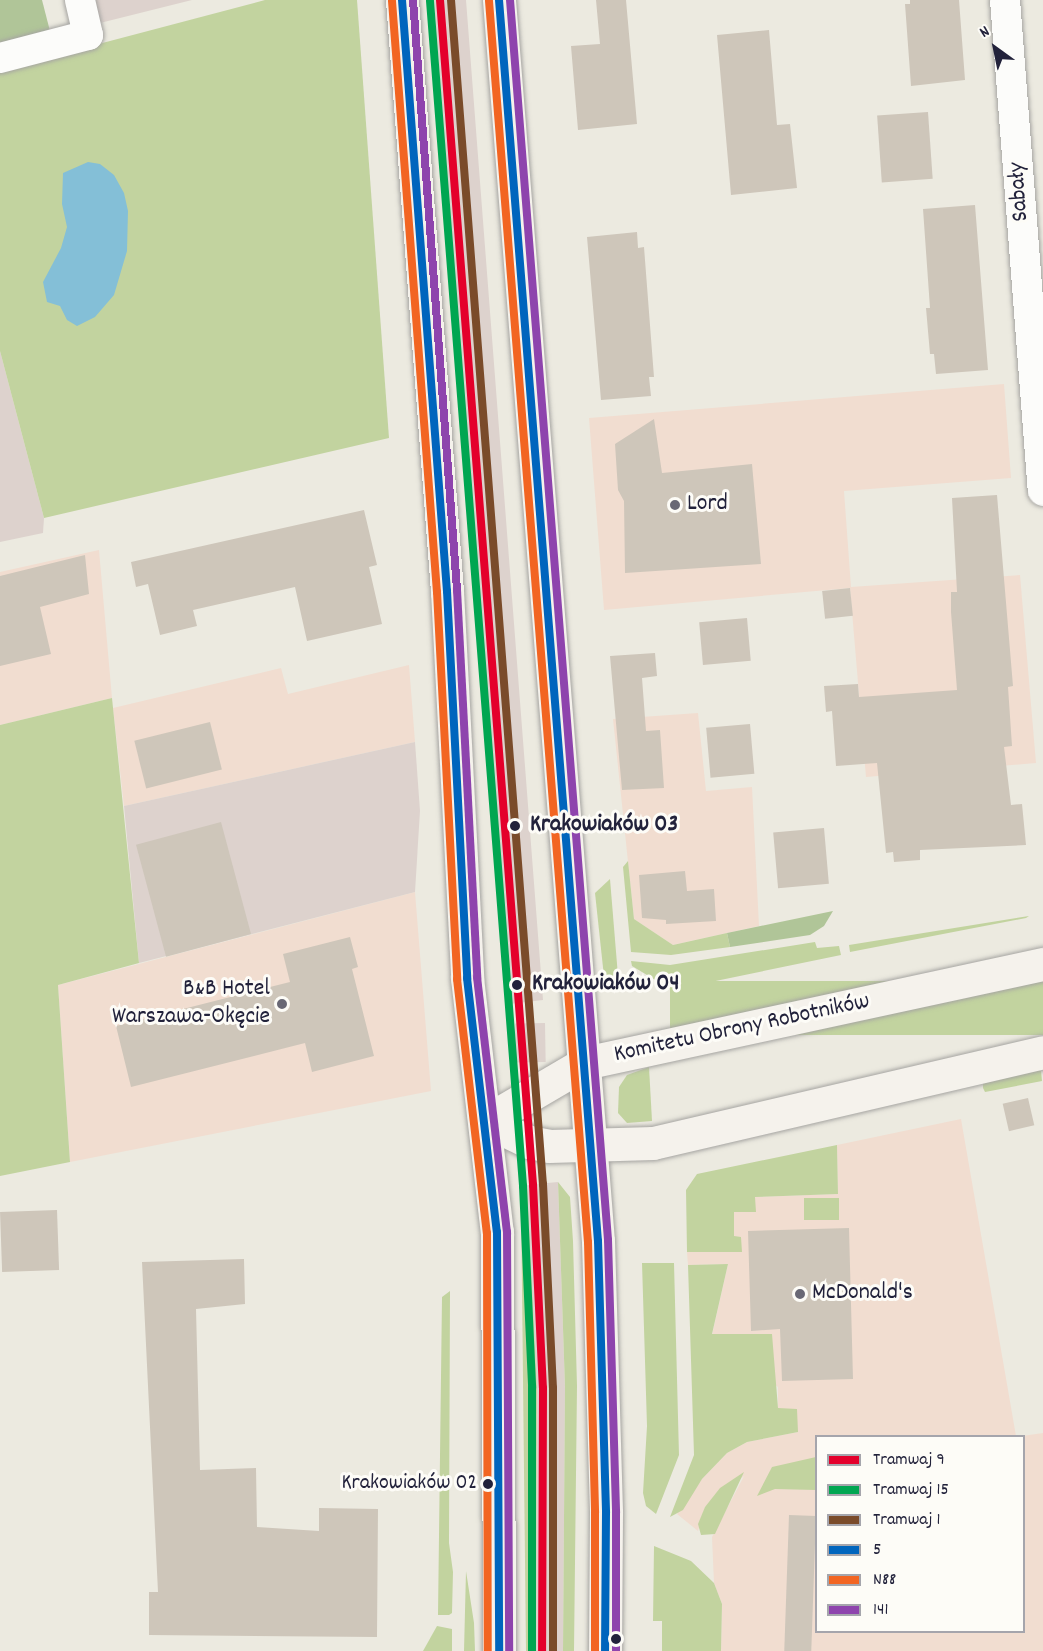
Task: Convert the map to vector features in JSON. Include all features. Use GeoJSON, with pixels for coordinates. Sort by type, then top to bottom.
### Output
{"type":"FeatureCollection","features":[{"type":"Feature","properties":{"kind":"main road"},"geometry":{"type":"LineString","coordinates":[[402,0],[446,579],[467,978],[486,1121],[497,1232],[499,1651]]}},
{"type":"Feature","properties":{"kind":"main road"},"geometry":{"type":"LineString","coordinates":[[499,0],[591,1147],[603,1388],[605,1651]]}},
{"type":"Feature","properties":{"kind":"main road","name":"Komitetu Obrony Robotników"},"geometry":{"type":"LineString","coordinates":[[486,1121],[585,1063],[1043,964]]}},
{"type":"Feature","properties":{"kind":"main road"},"geometry":{"type":"LineString","coordinates":[[486,1121],[529,1142],[591,1147],[660,1141],[1043,1052]]}},
{"type":"Feature","properties":{"kind":"street"},"geometry":{"type":"LineString","coordinates":[[0,58],[88,35],[80,0]]}},
{"type":"Feature","properties":{"kind":"street","name":"Sabały"},"geometry":{"type":"LineString","coordinates":[[1005,0],[1040,401],[1043,491]]}},
{"type":"Feature","properties":{"kind":"shaded area"},"geometry":{"type":"Polygon","coordinates":[[[90,0],[192,0],[96,24],[90,0]]]}},
{"type":"Feature","properties":{"kind":"shaded area"},"geometry":{"type":"Polygon","coordinates":[[[434,0],[466,0],[543,1000],[510,1004],[434,0]]]}},
{"type":"Feature","properties":{"kind":"shaded area"},"geometry":{"type":"Polygon","coordinates":[[[0,351],[44,518],[43,533],[0,542],[0,351]]]}},
{"type":"Feature","properties":{"kind":"shaded area"},"geometry":{"type":"Polygon","coordinates":[[[1004,384],[1011,478],[844,491],[851,587],[1020,575],[1036,763],[866,777],[850,588],[604,610],[589,418],[1004,384]]]}},
{"type":"Feature","properties":{"kind":"shaded area"},"geometry":{"type":"Polygon","coordinates":[[[99,550],[112,698],[0,725],[0,572],[99,550]]]}},
{"type":"Feature","properties":{"kind":"shaded area"},"geometry":{"type":"Polygon","coordinates":[[[409,665],[415,742],[124,806],[113,708],[281,668],[288,694],[409,665]]]}},
{"type":"Feature","properties":{"kind":"shaded area"},"geometry":{"type":"Polygon","coordinates":[[[698,713],[706,791],[752,787],[759,926],[673,945],[634,919],[613,719],[698,713]]]}},
{"type":"Feature","properties":{"kind":"shaded area"},"geometry":{"type":"Polygon","coordinates":[[[415,742],[420,811],[415,892],[139,963],[124,806],[415,742]]]}},
{"type":"Feature","properties":{"kind":"shaded area"},"geometry":{"type":"Polygon","coordinates":[[[415,892],[431,1091],[70,1162],[58,985],[415,892]]]}},
{"type":"Feature","properties":{"kind":"shaded area"},"geometry":{"type":"Polygon","coordinates":[[[545,1023],[546,1062],[516,1063],[515,1024],[545,1023]]]}},
{"type":"Feature","properties":{"kind":"shaded area"},"geometry":{"type":"Polygon","coordinates":[[[961,1119],[1016,1435],[815,1435],[815,1633],[1025,1633],[1025,1436],[1043,1433],[1043,1651],[721,1651],[722,1604],[714,1583],[712,1537],[744,1476],[705,1507],[698,1531],[677,1514],[702,1479],[727,1453],[747,1442],[798,1432],[778,1409],[778,1387],[712,1335],[728,1264],[688,1265],[687,1252],[741,1252],[734,1237],[734,1212],[755,1197],[838,1194],[837,1145],[961,1119]]]}},
{"type":"Feature","properties":{"kind":"shaded area"},"geometry":{"type":"Polygon","coordinates":[[[558,1182],[565,1388],[563,1651],[536,1651],[537,1389],[526,1185],[558,1182]]]}},
{"type":"Feature","properties":{"kind":"green space"},"geometry":{"type":"Polygon","coordinates":[[[0,0],[42,0],[51,35],[0,48],[0,0]]]}},
{"type":"Feature","properties":{"kind":"green space"},"geometry":{"type":"Polygon","coordinates":[[[265,0],[357,0],[389,438],[44,518],[0,351],[0,70],[265,0]]]}},
{"type":"Feature","properties":{"kind":"green space"},"geometry":{"type":"Polygon","coordinates":[[[112,698],[139,963],[58,985],[70,1162],[0,1176],[0,725],[112,698]]]}},
{"type":"Feature","properties":{"kind":"green space"},"geometry":{"type":"Polygon","coordinates":[[[628,861],[634,919],[673,945],[727,933],[730,947],[671,955],[631,952],[623,867],[628,861]]]}},
{"type":"Feature","properties":{"kind":"green space"},"geometry":{"type":"Polygon","coordinates":[[[610,879],[618,976],[605,986],[595,893],[610,879]]]}},
{"type":"Feature","properties":{"kind":"green space"},"geometry":{"type":"Polygon","coordinates":[[[833,911],[824,926],[810,935],[730,947],[727,933],[833,911]]]}},
{"type":"Feature","properties":{"kind":"green space"},"geometry":{"type":"Polygon","coordinates":[[[1029,916],[1026,918],[850,952],[849,945],[1029,916]]]}},
{"type":"Feature","properties":{"kind":"green space"},"geometry":{"type":"Polygon","coordinates":[[[815,942],[817,948],[839,946],[841,955],[672,990],[632,966],[631,961],[670,965],[815,942]]]}},
{"type":"Feature","properties":{"kind":"green space"},"geometry":{"type":"Polygon","coordinates":[[[670,981],[1043,981],[1043,1035],[670,1035],[670,981]]]}},
{"type":"Feature","properties":{"kind":"green space"},"geometry":{"type":"Polygon","coordinates":[[[649,1067],[652,1121],[627,1123],[618,1113],[619,1087],[627,1075],[649,1067]]]}},
{"type":"Feature","properties":{"kind":"green space"},"geometry":{"type":"Polygon","coordinates":[[[1036,1069],[1041,1071],[1042,1081],[985,1092],[983,1088],[983,1082],[1036,1069]]]}},
{"type":"Feature","properties":{"kind":"green space"},"geometry":{"type":"Polygon","coordinates":[[[837,1145],[838,1194],[755,1197],[756,1212],[734,1212],[734,1236],[741,1237],[742,1252],[687,1252],[686,1190],[697,1174],[837,1145]]]}},
{"type":"Feature","properties":{"kind":"green space"},"geometry":{"type":"Polygon","coordinates":[[[558,1182],[570,1197],[573,1241],[577,1386],[574,1651],[563,1651],[565,1387],[558,1182]]]}},
{"type":"Feature","properties":{"kind":"green space"},"geometry":{"type":"Polygon","coordinates":[[[527,1188],[537,1389],[536,1651],[526,1651],[521,1198],[527,1188]]]}},
{"type":"Feature","properties":{"kind":"green space"},"geometry":{"type":"Polygon","coordinates":[[[804,1198],[839,1198],[839,1220],[804,1220],[804,1198]]]}},
{"type":"Feature","properties":{"kind":"green space"},"geometry":{"type":"Polygon","coordinates":[[[642,1263],[674,1263],[679,1455],[656,1514],[646,1506],[643,1493],[647,1426],[642,1263]]]}},
{"type":"Feature","properties":{"kind":"green space"},"geometry":{"type":"Polygon","coordinates":[[[728,1264],[712,1334],[772,1334],[778,1408],[797,1409],[798,1432],[747,1442],[727,1453],[702,1479],[683,1510],[670,1517],[694,1455],[688,1265],[728,1264]]]}},
{"type":"Feature","properties":{"kind":"green space"},"geometry":{"type":"Polygon","coordinates":[[[450,1291],[449,1543],[453,1572],[452,1613],[438,1615],[442,1297],[450,1291]]]}},
{"type":"Feature","properties":{"kind":"green space"},"geometry":{"type":"Polygon","coordinates":[[[815,1457],[815,1490],[775,1489],[757,1496],[772,1467],[815,1457]]]}},
{"type":"Feature","properties":{"kind":"green space"},"geometry":{"type":"Polygon","coordinates":[[[744,1472],[715,1534],[701,1535],[698,1524],[705,1507],[720,1488],[744,1472]]]}},
{"type":"Feature","properties":{"kind":"green space"},"geometry":{"type":"Polygon","coordinates":[[[654,1546],[691,1561],[714,1583],[722,1604],[721,1651],[662,1651],[662,1621],[653,1621],[654,1546]]]}},
{"type":"Feature","properties":{"kind":"green space"},"geometry":{"type":"Polygon","coordinates":[[[466,1571],[474,1623],[475,1651],[464,1651],[466,1571]]]}},
{"type":"Feature","properties":{"kind":"green space"},"geometry":{"type":"Polygon","coordinates":[[[437,1626],[452,1629],[452,1651],[423,1651],[437,1626]]]}},
{"type":"Feature","properties":{"kind":"water"},"geometry":{"type":"Polygon","coordinates":[[[88,162],[100,164],[114,175],[124,193],[128,211],[127,251],[114,295],[95,317],[77,326],[67,320],[60,306],[47,302],[43,282],[61,248],[67,227],[62,204],[63,173],[88,162]]]}},
{"type":"Feature","properties":{"kind":"building"},"geometry":{"type":"Polygon","coordinates":[[[596,0],[626,0],[637,124],[578,130],[571,46],[600,44],[596,0]]]}},
{"type":"Feature","properties":{"kind":"building"},"geometry":{"type":"Polygon","coordinates":[[[910,0],[959,0],[965,80],[911,86],[905,4],[910,4],[910,0]]]}},
{"type":"Feature","properties":{"kind":"building"},"geometry":{"type":"Polygon","coordinates":[[[769,30],[777,125],[790,124],[797,188],[731,195],[717,35],[769,30]]]}},
{"type":"Feature","properties":{"kind":"building"},"geometry":{"type":"Polygon","coordinates":[[[928,112],[933,179],[882,182],[877,116],[928,112]]]}},
{"type":"Feature","properties":{"kind":"building"},"geometry":{"type":"Polygon","coordinates":[[[975,205],[988,370],[936,374],[934,354],[930,354],[926,308],[930,308],[923,209],[975,205]]]}},
{"type":"Feature","properties":{"kind":"building"},"geometry":{"type":"Polygon","coordinates":[[[637,232],[638,248],[644,247],[654,377],[649,377],[651,396],[601,400],[587,237],[637,232]]]}},
{"type":"Feature","properties":{"kind":"building"},"geometry":{"type":"Polygon","coordinates":[[[654,419],[662,473],[752,464],[761,564],[625,573],[624,501],[618,490],[615,444],[654,419]]]}},
{"type":"Feature","properties":{"kind":"building"},"geometry":{"type":"Polygon","coordinates":[[[997,495],[1013,686],[1008,687],[1012,746],[1004,747],[1011,805],[1022,804],[1026,845],[920,850],[920,860],[894,862],[893,852],[886,853],[877,763],[836,766],[832,711],[826,712],[824,686],[858,684],[859,697],[957,690],[951,612],[951,592],[957,592],[952,498],[997,495]]]}},
{"type":"Feature","properties":{"kind":"building"},"geometry":{"type":"Polygon","coordinates":[[[364,510],[377,565],[369,567],[382,624],[307,641],[295,587],[193,610],[197,626],[160,635],[148,584],[136,587],[131,562],[364,510]]]}},
{"type":"Feature","properties":{"kind":"building"},"geometry":{"type":"Polygon","coordinates":[[[85,555],[89,594],[40,607],[51,654],[0,666],[0,576],[85,555]]]}},
{"type":"Feature","properties":{"kind":"building"},"geometry":{"type":"Polygon","coordinates":[[[850,588],[853,616],[825,619],[822,591],[850,588]]]}},
{"type":"Feature","properties":{"kind":"building"},"geometry":{"type":"Polygon","coordinates":[[[747,618],[751,661],[703,665],[699,622],[747,618]]]}},
{"type":"Feature","properties":{"kind":"building"},"geometry":{"type":"Polygon","coordinates":[[[655,653],[657,676],[642,678],[646,731],[660,730],[664,788],[622,790],[610,656],[655,653]]]}},
{"type":"Feature","properties":{"kind":"building"},"geometry":{"type":"Polygon","coordinates":[[[210,722],[222,770],[146,788],[134,741],[210,722]]]}},
{"type":"Feature","properties":{"kind":"building"},"geometry":{"type":"Polygon","coordinates":[[[750,724],[754,774],[711,778],[706,728],[750,724]]]}},
{"type":"Feature","properties":{"kind":"building"},"geometry":{"type":"Polygon","coordinates":[[[221,822],[251,934],[166,957],[136,845],[221,822]]]}},
{"type":"Feature","properties":{"kind":"building"},"geometry":{"type":"Polygon","coordinates":[[[824,828],[829,884],[778,888],[773,832],[824,828]]]}},
{"type":"Feature","properties":{"kind":"building"},"geometry":{"type":"Polygon","coordinates":[[[685,871],[687,891],[714,889],[716,921],[666,924],[666,920],[642,918],[639,875],[685,871]]]}},
{"type":"Feature","properties":{"kind":"building","name":"B&B Hotel Warszawa-Okęcie"},"geometry":{"type":"Polygon","coordinates":[[[350,937],[358,967],[352,969],[374,1056],[312,1072],[305,1043],[131,1087],[116,1026],[290,982],[283,954],[350,937]]]}},
{"type":"Feature","properties":{"kind":"building"},"geometry":{"type":"Polygon","coordinates":[[[1028,1098],[1034,1125],[1009,1131],[1003,1104],[1028,1098]]]}},
{"type":"Feature","properties":{"kind":"building"},"geometry":{"type":"Polygon","coordinates":[[[57,1210],[59,1270],[2,1272],[0,1212],[57,1210]]]}},
{"type":"Feature","properties":{"kind":"building","name":"McDonald's"},"geometry":{"type":"Polygon","coordinates":[[[849,1228],[853,1379],[782,1381],[780,1329],[751,1331],[748,1231],[849,1228]]]}},
{"type":"Feature","properties":{"kind":"building"},"geometry":{"type":"Polygon","coordinates":[[[244,1259],[245,1304],[196,1309],[200,1470],[256,1468],[257,1527],[319,1531],[319,1508],[378,1509],[377,1637],[149,1635],[149,1592],[158,1592],[142,1262],[244,1259]]]}},
{"type":"Feature","properties":{"kind":"building"},"geometry":{"type":"Polygon","coordinates":[[[789,1515],[815,1516],[811,1651],[784,1651],[789,1515]]]}},
{"type":"Feature","properties":{"kind":"tram line","name":"9"},"geometry":{"type":"LineString","coordinates":[[440,0],[533,1185],[543,1388],[542,1651]]}},
{"type":"Feature","properties":{"kind":"tram line","name":"1"},"geometry":{"type":"LineString","coordinates":[[451,0],[543,1184],[553,1388],[553,1651]]}},
{"type":"Feature","properties":{"kind":"tram line","name":"15"},"geometry":{"type":"LineString","coordinates":[[430,1],[523,1186],[532,1388],[532,1651]]}},
{"type":"Feature","properties":{"kind":"transit line","name":"5"},"geometry":{"type":"LineString","coordinates":[[402,0],[447,591],[467,978],[497,1232],[499,1651]]}},
{"type":"Feature","properties":{"kind":"transit line","name":"141"},"geometry":{"type":"LineString","coordinates":[[413,0],[457,590],[477,977],[507,1232],[509,1651]]}},
{"type":"Feature","properties":{"kind":"transit line","name":"5"},"geometry":{"type":"LineString","coordinates":[[499,0],[598,1241],[606,1513],[605,1651]]}},
{"type":"Feature","properties":{"kind":"transit line","name":"141"},"geometry":{"type":"LineString","coordinates":[[510,0],[608,1240],[616,1513],[616,1651]]}},
{"type":"Feature","properties":{"kind":"transit line","name":"N88"},"geometry":{"type":"LineString","coordinates":[[392,1],[437,592],[457,979],[487,1233],[488,1651]]}},
{"type":"Feature","properties":{"kind":"transit line","name":"N88"},"geometry":{"type":"LineString","coordinates":[[489,1],[588,1242],[595,1513],[595,1651]]}},
{"type":"Feature","properties":{"kind":"place","name":"Lord"},"geometry":{"type":"Point","coordinates":[675,505]}},
{"type":"Feature","properties":{"kind":"place","name":"Krakowiaków 03"},"geometry":{"type":"Point","coordinates":[515,826]}},
{"type":"Feature","properties":{"kind":"place","name":"Krakowiaków 04"},"geometry":{"type":"Point","coordinates":[517,985]}},
{"type":"Feature","properties":{"kind":"place","name":"B&B Hotel Warszawa-Okęcie"},"geometry":{"type":"Point","coordinates":[282,1004]}},
{"type":"Feature","properties":{"kind":"place","name":"McDonald's"},"geometry":{"type":"Point","coordinates":[800,1294]}},
{"type":"Feature","properties":{"kind":"place","name":"Krakowiaków 02"},"geometry":{"type":"Point","coordinates":[488,1484]}}]}
